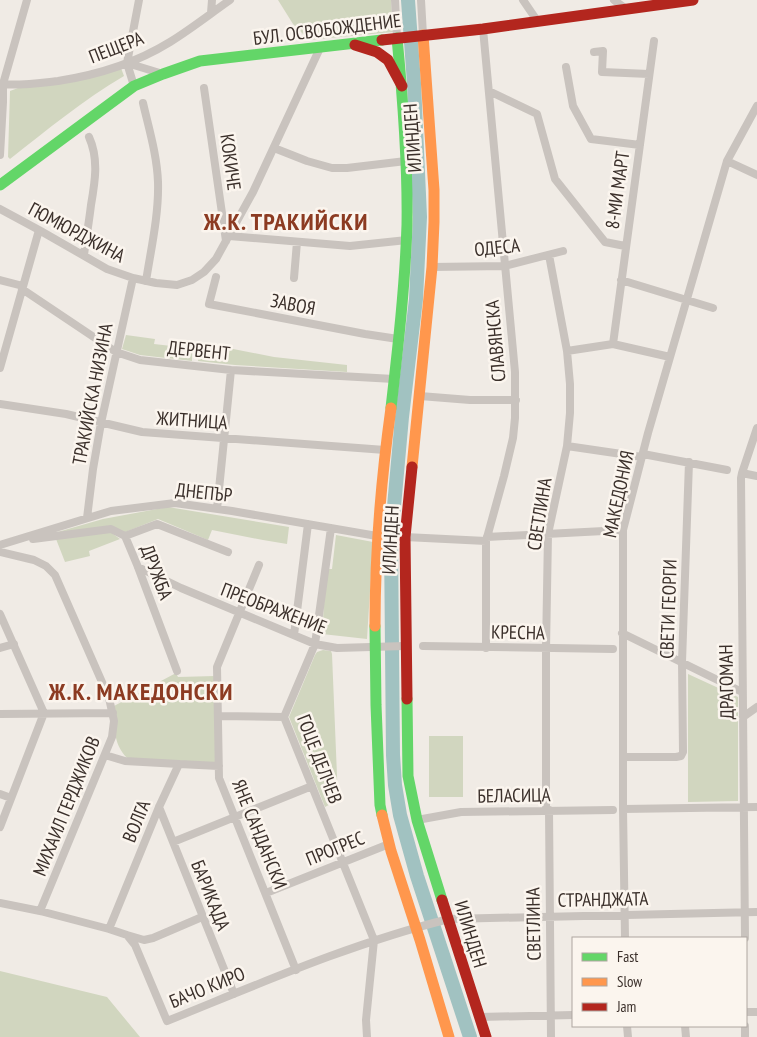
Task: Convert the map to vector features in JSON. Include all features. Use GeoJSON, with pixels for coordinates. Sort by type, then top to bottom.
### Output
{"type":"FeatureCollection","features":[{"type":"Feature","properties":{"kind":"main road","name":"БУЛ. ОСВОБОЖДЕНИЕ"},"geometry":{"type":"LineString","coordinates":[[0,185],[134,86],[200,61],[483,29],[693,0]]}},
{"type":"Feature","properties":{"kind":"main road","name":"ИЛИНДЕН"},"geometry":{"type":"LineString","coordinates":[[422,35],[434,190],[434,222],[432,267],[405,537],[402,646],[406,752],[408,776],[417,820],[443,920],[486,1037]]}},
{"type":"Feature","properties":{"kind":"main road","name":"ИЛИНДЕН"},"geometry":{"type":"LineString","coordinates":[[401,37],[407,240],[404,286],[377,536],[376,574],[380,647],[380,805],[399,878],[416,927],[449,1037]]}},
{"type":"Feature","properties":{"kind":"main road"},"geometry":{"type":"LineString","coordinates":[[351,43],[377,52],[388,60],[402,86]]}},
{"type":"Feature","properties":{"kind":"street"},"geometry":{"type":"LineString","coordinates":[[1,153],[3,102],[1,84],[27,0]]}},
{"type":"Feature","properties":{"kind":"street"},"geometry":{"type":"LineString","coordinates":[[134,86],[127,63],[138,0]]}},
{"type":"Feature","properties":{"kind":"street"},"geometry":{"type":"LineString","coordinates":[[211,13],[212,0]]}},
{"type":"Feature","properties":{"kind":"street","name":"ПЕЩЕРА"},"geometry":{"type":"LineString","coordinates":[[1,84],[42,83],[75,78],[141,58],[171,42],[230,0]]}},
{"type":"Feature","properties":{"kind":"street"},"geometry":{"type":"LineString","coordinates":[[394,0],[401,37]]}},
{"type":"Feature","properties":{"kind":"street"},"geometry":{"type":"LineString","coordinates":[[421,0],[422,35]]}},
{"type":"Feature","properties":{"kind":"street"},"geometry":{"type":"LineString","coordinates":[[523,0],[538,22]]}},
{"type":"Feature","properties":{"kind":"street"},"geometry":{"type":"LineString","coordinates":[[614,0],[626,9]]}},
{"type":"Feature","properties":{"kind":"street","name":"СЛАВЯНСКА"},"geometry":{"type":"LineString","coordinates":[[483,29],[516,400],[510,451],[486,539],[486,648]]}},
{"type":"Feature","properties":{"kind":"street","name":"8-МИ МАРТ"},"geometry":{"type":"LineString","coordinates":[[613,344],[654,41]]}},
{"type":"Feature","properties":{"kind":"street","name":"ГЮМЮРДЖИНА"},"geometry":{"type":"LineString","coordinates":[[0,210],[40,230],[107,269],[133,278],[156,283],[177,284],[192,280],[204,272],[216,259],[253,192],[320,48]]}},
{"type":"Feature","properties":{"kind":"street"},"geometry":{"type":"LineString","coordinates":[[594,52],[603,51],[602,72],[649,74]]}},
{"type":"Feature","properties":{"kind":"street"},"geometry":{"type":"LineString","coordinates":[[127,63],[163,74]]}},
{"type":"Feature","properties":{"kind":"street"},"geometry":{"type":"LineString","coordinates":[[566,67],[573,106],[591,139],[640,145]]}},
{"type":"Feature","properties":{"kind":"street","name":"КОКИЧЕ"},"geometry":{"type":"LineString","coordinates":[[204,88],[227,239]]}},
{"type":"Feature","properties":{"kind":"street"},"geometry":{"type":"LineString","coordinates":[[489,90],[537,114],[555,178],[604,242],[625,246]]}},
{"type":"Feature","properties":{"kind":"street"},"geometry":{"type":"LineString","coordinates":[[143,103],[155,154],[158,182],[157,203],[146,281]]}},
{"type":"Feature","properties":{"kind":"street","name":"МАКЕДОНИЯ"},"geometry":{"type":"LineString","coordinates":[[625,937],[623,530],[686,300],[727,161],[757,106]]}},
{"type":"Feature","properties":{"kind":"street"},"geometry":{"type":"LineString","coordinates":[[84,255],[96,174],[95,159],[88,136]]}},
{"type":"Feature","properties":{"kind":"street"},"geometry":{"type":"LineString","coordinates":[[274,148],[307,161],[332,168],[406,161]]}},
{"type":"Feature","properties":{"kind":"street"},"geometry":{"type":"LineString","coordinates":[[727,161],[757,175]]}},
{"type":"Feature","properties":{"kind":"street"},"geometry":{"type":"LineString","coordinates":[[0,368],[40,230]]}},
{"type":"Feature","properties":{"kind":"street"},"geometry":{"type":"LineString","coordinates":[[227,239],[350,246],[407,240]]}},
{"type":"Feature","properties":{"kind":"street"},"geometry":{"type":"LineString","coordinates":[[294,278],[297,242]]}},
{"type":"Feature","properties":{"kind":"street","name":"ОДЕСА"},"geometry":{"type":"LineString","coordinates":[[432,267],[505,266],[564,251]]}},
{"type":"Feature","properties":{"kind":"street","name":"СВЕТЛИНА"},"geometry":{"type":"LineString","coordinates":[[549,255],[567,351],[570,384],[567,446],[548,534],[546,649],[551,1037]]}},
{"type":"Feature","properties":{"kind":"street","name":"ЗАВОЯ"},"geometry":{"type":"LineString","coordinates":[[216,277],[209,304],[398,340]]}},
{"type":"Feature","properties":{"kind":"street","name":"ТРАКИЙСКА НИЗИНА"},"geometry":{"type":"LineString","coordinates":[[87,518],[100,423],[133,278]]}},
{"type":"Feature","properties":{"kind":"street","name":"ДЕРВЕНТ"},"geometry":{"type":"LineString","coordinates":[[0,280],[23,287],[116,352],[140,360],[231,370],[394,380]]}},
{"type":"Feature","properties":{"kind":"street"},"geometry":{"type":"LineString","coordinates":[[621,280],[713,308]]}},
{"type":"Feature","properties":{"kind":"street"},"geometry":{"type":"LineString","coordinates":[[567,351],[613,344],[670,357]]}},
{"type":"Feature","properties":{"kind":"street"},"geometry":{"type":"LineString","coordinates":[[217,509],[231,370]]}},
{"type":"Feature","properties":{"kind":"street"},"geometry":{"type":"LineString","coordinates":[[420,396],[470,400],[516,400]]}},
{"type":"Feature","properties":{"kind":"street","name":"ЖИТНИЦА"},"geometry":{"type":"LineString","coordinates":[[0,404],[66,414],[142,432],[385,450]]}},
{"type":"Feature","properties":{"kind":"street","name":"ДРАГОМАН"},"geometry":{"type":"LineString","coordinates":[[744,937],[742,473],[757,428]]}},
{"type":"Feature","properties":{"kind":"street"},"geometry":{"type":"LineString","coordinates":[[567,446],[642,457],[643,454],[726,470]]}},
{"type":"Feature","properties":{"kind":"street","name":"СВЕТИ ГЕОРГИ"},"geometry":{"type":"LineString","coordinates":[[623,758],[681,756],[683,752],[682,662],[689,462]]}},
{"type":"Feature","properties":{"kind":"street"},"geometry":{"type":"LineString","coordinates":[[742,473],[757,476]]}},
{"type":"Feature","properties":{"kind":"street","name":"ДНЕПЪР"},"geometry":{"type":"LineString","coordinates":[[0,545],[110,511],[175,503],[377,536]]}},
{"type":"Feature","properties":{"kind":"street"},"geometry":{"type":"LineString","coordinates":[[125,536],[157,524],[228,552]]}},
{"type":"Feature","properties":{"kind":"street"},"geometry":{"type":"LineString","coordinates":[[294,635],[308,524]]}},
{"type":"Feature","properties":{"kind":"street","name":"ГОЦЕ ДЕЛЧЕВ"},"geometry":{"type":"LineString","coordinates":[[331,528],[315,644],[284,717],[374,940]]}},
{"type":"Feature","properties":{"kind":"street","name":"ДРУЖБА"},"geometry":{"type":"LineString","coordinates":[[13,542],[111,529],[125,536],[177,671]]}},
{"type":"Feature","properties":{"kind":"street"},"geometry":{"type":"LineString","coordinates":[[405,537],[486,539],[623,530]]}},
{"type":"Feature","properties":{"kind":"street","name":"МИХАИЛ ГЕРДЖИКОВ"},"geometry":{"type":"LineString","coordinates":[[0,552],[34,560],[46,566],[55,575],[109,698],[113,712],[112,737],[40,911]]}},
{"type":"Feature","properties":{"kind":"street","name":"ЯНЕ САНДАНСКИ"},"geometry":{"type":"LineString","coordinates":[[259,565],[217,667],[219,778],[296,970]]}},
{"type":"Feature","properties":{"kind":"street","name":"ПРЕОБРАЖЕНИЕ"},"geometry":{"type":"LineString","coordinates":[[138,567],[181,588],[315,644],[337,648],[402,646]]}},
{"type":"Feature","properties":{"kind":"street"},"geometry":{"type":"LineString","coordinates":[[0,614],[44,713],[0,827]]}},
{"type":"Feature","properties":{"kind":"street"},"geometry":{"type":"LineString","coordinates":[[622,633],[742,692]]}},
{"type":"Feature","properties":{"kind":"street"},"geometry":{"type":"LineString","coordinates":[[0,648],[14,644]]}},
{"type":"Feature","properties":{"kind":"street","name":"КРЕСНА"},"geometry":{"type":"LineString","coordinates":[[423,646],[613,649]]}},
{"type":"Feature","properties":{"kind":"street"},"geometry":{"type":"LineString","coordinates":[[743,717],[757,707]]}},
{"type":"Feature","properties":{"kind":"street"},"geometry":{"type":"LineString","coordinates":[[0,714],[113,712]]}},
{"type":"Feature","properties":{"kind":"street"},"geometry":{"type":"LineString","coordinates":[[218,716],[284,717]]}},
{"type":"Feature","properties":{"kind":"street"},"geometry":{"type":"LineString","coordinates":[[105,755],[125,761],[219,766]]}},
{"type":"Feature","properties":{"kind":"street","name":"ВОЛГА"},"geometry":{"type":"LineString","coordinates":[[110,929],[159,807],[179,764]]}},
{"type":"Feature","properties":{"kind":"street"},"geometry":{"type":"LineString","coordinates":[[173,842],[312,786]]}},
{"type":"Feature","properties":{"kind":"street"},"geometry":{"type":"LineString","coordinates":[[0,794],[11,798]]}},
{"type":"Feature","properties":{"kind":"street","name":"БАРИКАДА"},"geometry":{"type":"LineString","coordinates":[[159,807],[234,994]]}},
{"type":"Feature","properties":{"kind":"street"},"geometry":{"type":"LineString","coordinates":[[623,809],[757,807]]}},
{"type":"Feature","properties":{"kind":"street","name":"БЕЛАСИЦА"},"geometry":{"type":"LineString","coordinates":[[417,820],[461,812],[612,810]]}},
{"type":"Feature","properties":{"kind":"street","name":"ПРОГРЕС"},"geometry":{"type":"LineString","coordinates":[[266,893],[389,844]]}},
{"type":"Feature","properties":{"kind":"street"},"geometry":{"type":"LineString","coordinates":[[0,903],[40,911],[144,940],[202,917]]}},
{"type":"Feature","properties":{"kind":"street","name":"СТРАНДЖАТА"},"geometry":{"type":"LineString","coordinates":[[428,924],[443,920],[550,916],[757,912]]}},
{"type":"Feature","properties":{"kind":"street","name":"БАЧО КИРО"},"geometry":{"type":"LineString","coordinates":[[127,935],[135,945],[167,1021],[374,940],[428,924]]}},
{"type":"Feature","properties":{"kind":"street"},"geometry":{"type":"LineString","coordinates":[[367,1037],[366,1020],[374,940]]}},
{"type":"Feature","properties":{"kind":"street"},"geometry":{"type":"LineString","coordinates":[[479,1018],[572,1016]]}},
{"type":"Feature","properties":{"kind":"green space"},"geometry":{"type":"Polygon","coordinates":[[[278,0],[391,0],[393,32],[309,40],[293,24],[278,0]]]}},
{"type":"Feature","properties":{"kind":"green space"},"geometry":{"type":"Polygon","coordinates":[[[121,68],[124,76],[80,105],[10,159],[8,157],[10,91],[18,88],[82,80],[121,68]]]}},
{"type":"Feature","properties":{"kind":"green space"},"geometry":{"type":"Polygon","coordinates":[[[126,335],[155,339],[154,344],[189,348],[192,352],[192,361],[140,355],[122,349],[126,335]]]}},
{"type":"Feature","properties":{"kind":"green space"},"geometry":{"type":"Polygon","coordinates":[[[200,345],[223,347],[274,357],[347,365],[347,372],[198,361],[200,345]]]}},
{"type":"Feature","properties":{"kind":"green space"},"geometry":{"type":"Polygon","coordinates":[[[168,507],[289,527],[287,544],[212,530],[208,540],[158,519],[123,533],[118,529],[40,537],[103,519],[168,507]]]}},
{"type":"Feature","properties":{"kind":"green space"},"geometry":{"type":"Polygon","coordinates":[[[109,531],[120,539],[89,551],[90,556],[65,562],[56,539],[109,531]]]}},
{"type":"Feature","properties":{"kind":"green space"},"geometry":{"type":"Polygon","coordinates":[[[336,535],[373,542],[367,639],[322,634],[326,574],[327,569],[332,569],[336,535]]]}},
{"type":"Feature","properties":{"kind":"green space"},"geometry":{"type":"Polygon","coordinates":[[[323,650],[331,651],[332,654],[338,800],[325,807],[289,717],[315,655],[323,650]]]}},
{"type":"Feature","properties":{"kind":"green space"},"geometry":{"type":"Polygon","coordinates":[[[176,673],[178,677],[215,676],[217,765],[127,758],[119,746],[115,734],[114,706],[176,673]]]}},
{"type":"Feature","properties":{"kind":"green space"},"geometry":{"type":"Polygon","coordinates":[[[688,674],[738,697],[738,801],[688,802],[688,674]]]}},
{"type":"Feature","properties":{"kind":"green space"},"geometry":{"type":"Polygon","coordinates":[[[429,736],[463,736],[463,797],[429,797],[429,736]]]}},
{"type":"Feature","properties":{"kind":"green space"},"geometry":{"type":"Polygon","coordinates":[[[0,971],[107,997],[140,1037],[0,1037],[0,971]]]}},
{"type":"Feature","properties":{"kind":"waterway"},"geometry":{"type":"LineString","coordinates":[[408,0],[420,217],[416,299],[402,417],[391,540],[393,755],[400,815],[417,876],[470,1037]]}},
{"type":"Feature","properties":{"kind":"traffic: fast"},"geometry":{"type":"LineString","coordinates":[[391,408],[403,294],[407,225],[405,132],[397,38]]}},
{"type":"Feature","properties":{"kind":"traffic: fast"},"geometry":{"type":"LineString","coordinates":[[0,185],[134,86],[163,74],[200,61],[382,40]]}},
{"type":"Feature","properties":{"kind":"traffic: fast"},"geometry":{"type":"LineString","coordinates":[[375,626],[376,705],[382,815]]}},
{"type":"Feature","properties":{"kind":"traffic: fast"},"geometry":{"type":"LineString","coordinates":[[407,699],[408,776],[417,820],[442,900]]}},
{"type":"Feature","properties":{"kind":"traffic: slow"},"geometry":{"type":"LineString","coordinates":[[412,467],[432,267],[434,222],[434,190],[423,35]]}},
{"type":"Feature","properties":{"kind":"traffic: slow"},"geometry":{"type":"LineString","coordinates":[[375,626],[379,517],[391,408]]}},
{"type":"Feature","properties":{"kind":"traffic: slow"},"geometry":{"type":"LineString","coordinates":[[382,815],[391,851],[449,1037]]}},
{"type":"Feature","properties":{"kind":"traffic: jam"},"geometry":{"type":"LineString","coordinates":[[382,40],[483,29],[693,0]]}},
{"type":"Feature","properties":{"kind":"traffic: jam"},"geometry":{"type":"LineString","coordinates":[[355,45],[377,52],[388,60],[402,86]]}},
{"type":"Feature","properties":{"kind":"traffic: jam"},"geometry":{"type":"LineString","coordinates":[[407,699],[405,537],[412,467]]}},
{"type":"Feature","properties":{"kind":"traffic: jam"},"geometry":{"type":"LineString","coordinates":[[442,900],[486,1037]]}},
{"type":"Feature","properties":{"kind":"district","name":"Ж.К. ТРАКИЙСКИ"},"geometry":{"type":"Point","coordinates":[286,222]}},
{"type":"Feature","properties":{"kind":"district","name":"Ж.К. МАКЕДОНСКИ"},"geometry":{"type":"Point","coordinates":[141,692]}}]}
